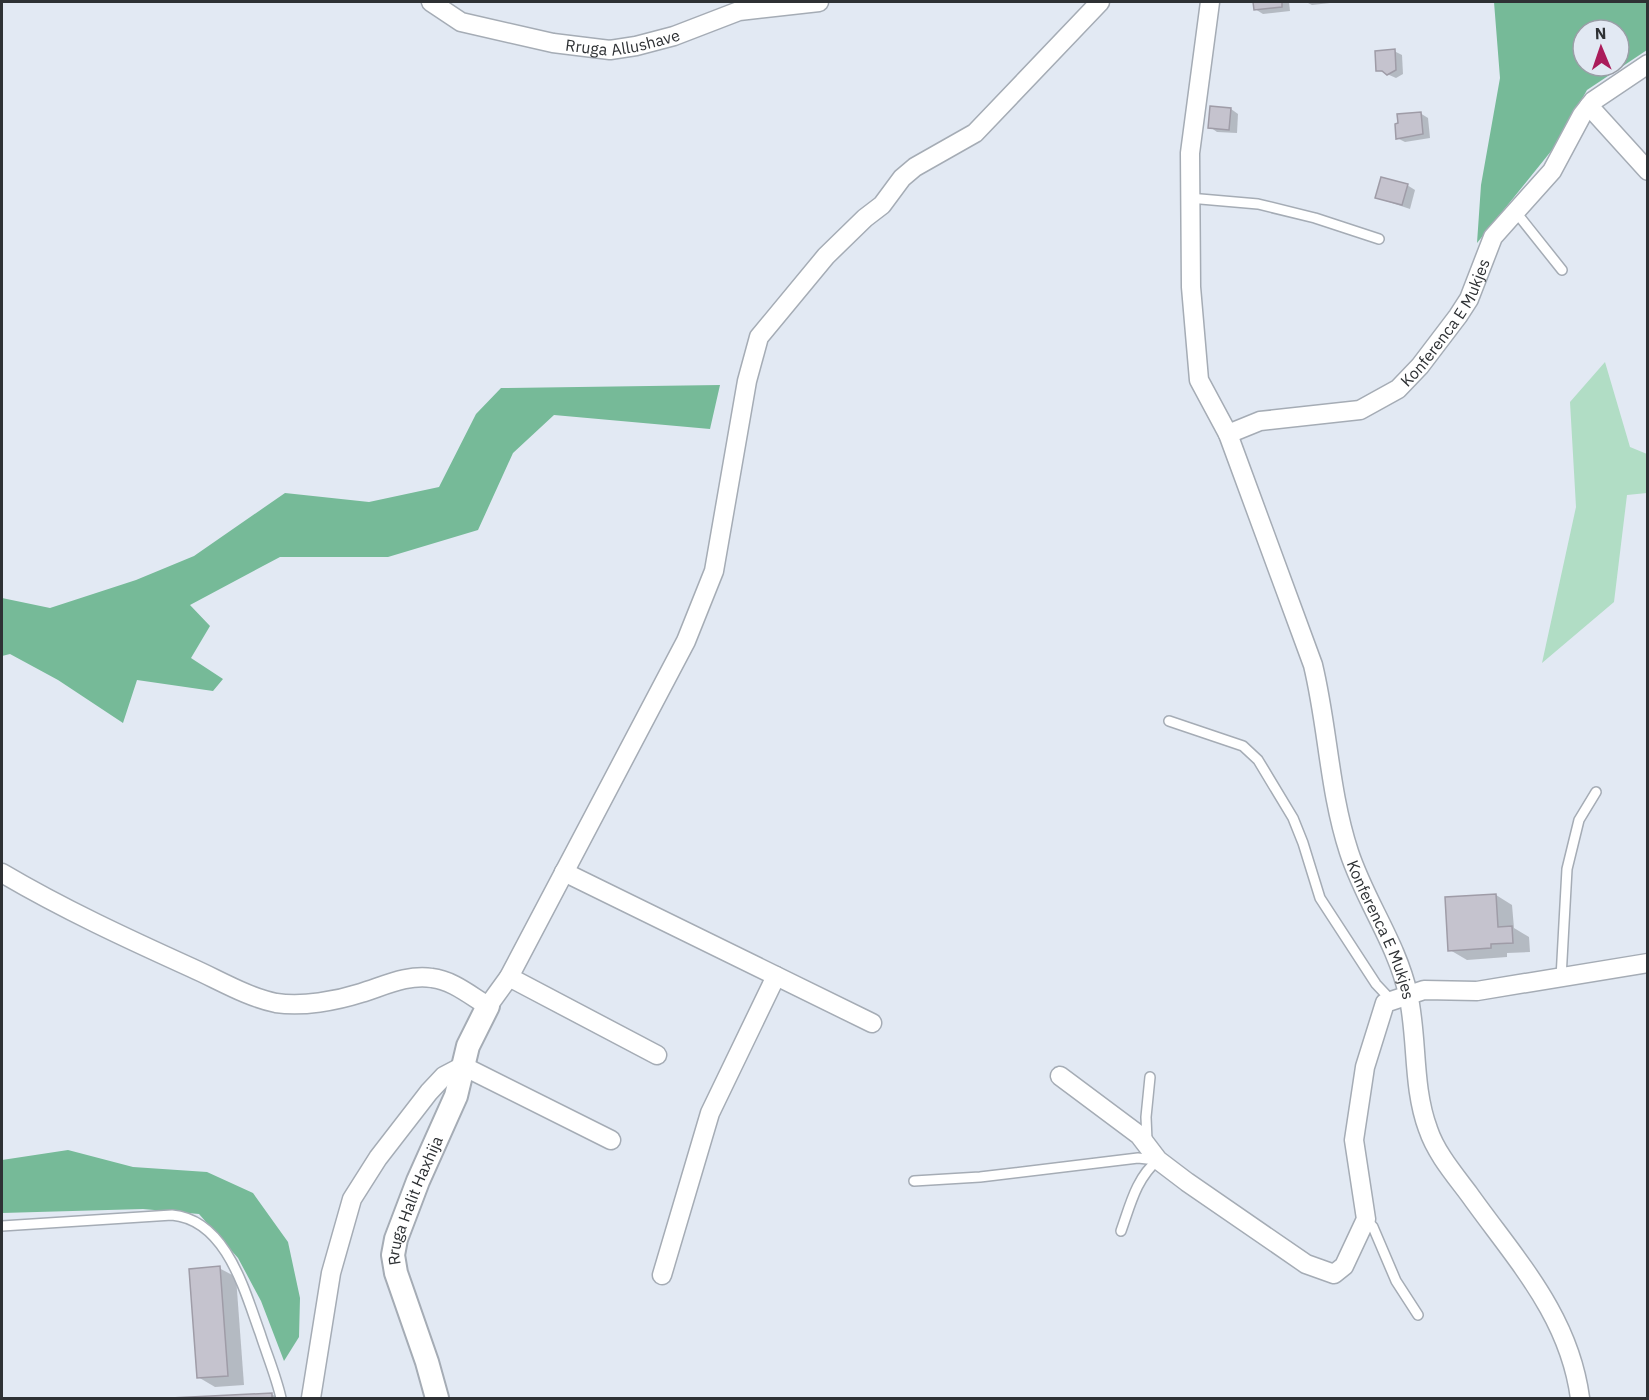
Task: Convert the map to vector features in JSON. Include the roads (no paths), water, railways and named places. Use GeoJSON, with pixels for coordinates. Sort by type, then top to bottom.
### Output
{"type":"FeatureCollection","features":[{"type":"Feature","properties":{"kind":"street","name":"Rruga Allushave"},"geometry":{"type":"LineString","coordinates":[[431,2],[461,22],[553,43],[610,50],[674,36],[739,11],[819,2]]}},
{"type":"Feature","properties":{"kind":"street"},"geometry":{"type":"LineString","coordinates":[[2,873],[76,913],[168,957],[240,990],[277,1003],[314,1003],[360,994],[404,980],[432,978],[445,981],[488,1006],[509,977],[686,641],[709,589],[719,551],[747,381],[759,337],[825,256],[882,205],[902,178],[915,167],[975,133],[1100,2]]}},
{"type":"Feature","properties":{"kind":"street","name":"Konferenca E Mukjes"},"geometry":{"type":"LineString","coordinates":[[1210,2],[1191,128],[1188,198],[1191,287],[1199,380],[1228,434],[1313,665],[1320,694],[1332,782],[1350,856],[1396,956],[1400,998],[1428,1129],[1448,1165],[1546,1299],[1570,1351],[1580,1398]]}},
{"type":"Feature","properties":{"kind":"street","name":"Konferenca E Mukjes"},"geometry":{"type":"LineString","coordinates":[[1228,434],[1260,421],[1360,410],[1398,389],[1420,366],[1458,316],[1469,299],[1493,237],[1552,171],[1589,106],[1647,64]]}},
{"type":"Feature","properties":{"kind":"street"},"geometry":{"type":"LineString","coordinates":[[1589,106],[1647,171]]}},
{"type":"Feature","properties":{"kind":"street"},"geometry":{"type":"LineString","coordinates":[[564,872],[872,1023]]}},
{"type":"Feature","properties":{"kind":"street"},"geometry":{"type":"LineString","coordinates":[[1060,1076],[1147,1143],[1158,1161],[1306,1264],[1334,1274],[1344,1266],[1365,1219],[1365,1202],[1355,1157],[1356,1120],[1365,1067],[1384,1004],[1437,989],[1477,991],[1561,979],[1647,963]]}},
{"type":"Feature","properties":{"kind":"street"},"geometry":{"type":"LineString","coordinates":[[662,1275],[710,1113],[776,976]]}},
{"type":"Feature","properties":{"kind":"street"},"geometry":{"type":"LineString","coordinates":[[509,977],[657,1055]]}},
{"type":"Feature","properties":{"kind":"street","name":"Rruga Halit Haxhija"},"geometry":{"type":"LineString","coordinates":[[437,1398],[396,1273],[393,1256],[396,1239],[418,1181],[456,1096],[474,1033],[488,1006]]}},
{"type":"Feature","properties":{"kind":"street"},"geometry":{"type":"LineString","coordinates":[[311,1398],[331,1273],[352,1200],[378,1158],[444,1076],[463,1066],[610,1140]]}},
{"type":"Feature","properties":{"kind":"lane"},"geometry":{"type":"LineString","coordinates":[[1188,198],[1258,204],[1315,218],[1379,239]]}},
{"type":"Feature","properties":{"kind":"lane"},"geometry":{"type":"LineString","coordinates":[[1514,211],[1562,270]]}},
{"type":"Feature","properties":{"kind":"lane"},"geometry":{"type":"LineString","coordinates":[[1168,721],[1243,746],[1258,760],[1293,818],[1311,866],[1313,882],[1324,905],[1376,984],[1400,998]]}},
{"type":"Feature","properties":{"kind":"lane"},"geometry":{"type":"LineString","coordinates":[[1561,979],[1567,869],[1579,820],[1596,792]]}},
{"type":"Feature","properties":{"kind":"lane"},"geometry":{"type":"LineString","coordinates":[[1147,1143],[1146,1117],[1150,1077]]}},
{"type":"Feature","properties":{"kind":"lane"},"geometry":{"type":"LineString","coordinates":[[914,1181],[980,1177],[1138,1158],[1158,1161]]}},
{"type":"Feature","properties":{"kind":"lane"},"geometry":{"type":"LineString","coordinates":[[1121,1231],[1140,1180],[1147,1169],[1158,1161]]}},
{"type":"Feature","properties":{"kind":"lane"},"geometry":{"type":"LineString","coordinates":[[2,1226],[172,1215],[187,1217],[199,1223],[222,1246],[239,1277],[281,1398]]}},
{"type":"Feature","properties":{"kind":"lane"},"geometry":{"type":"LineString","coordinates":[[1365,1219],[1373,1227],[1396,1281],[1418,1315]]}}]}
